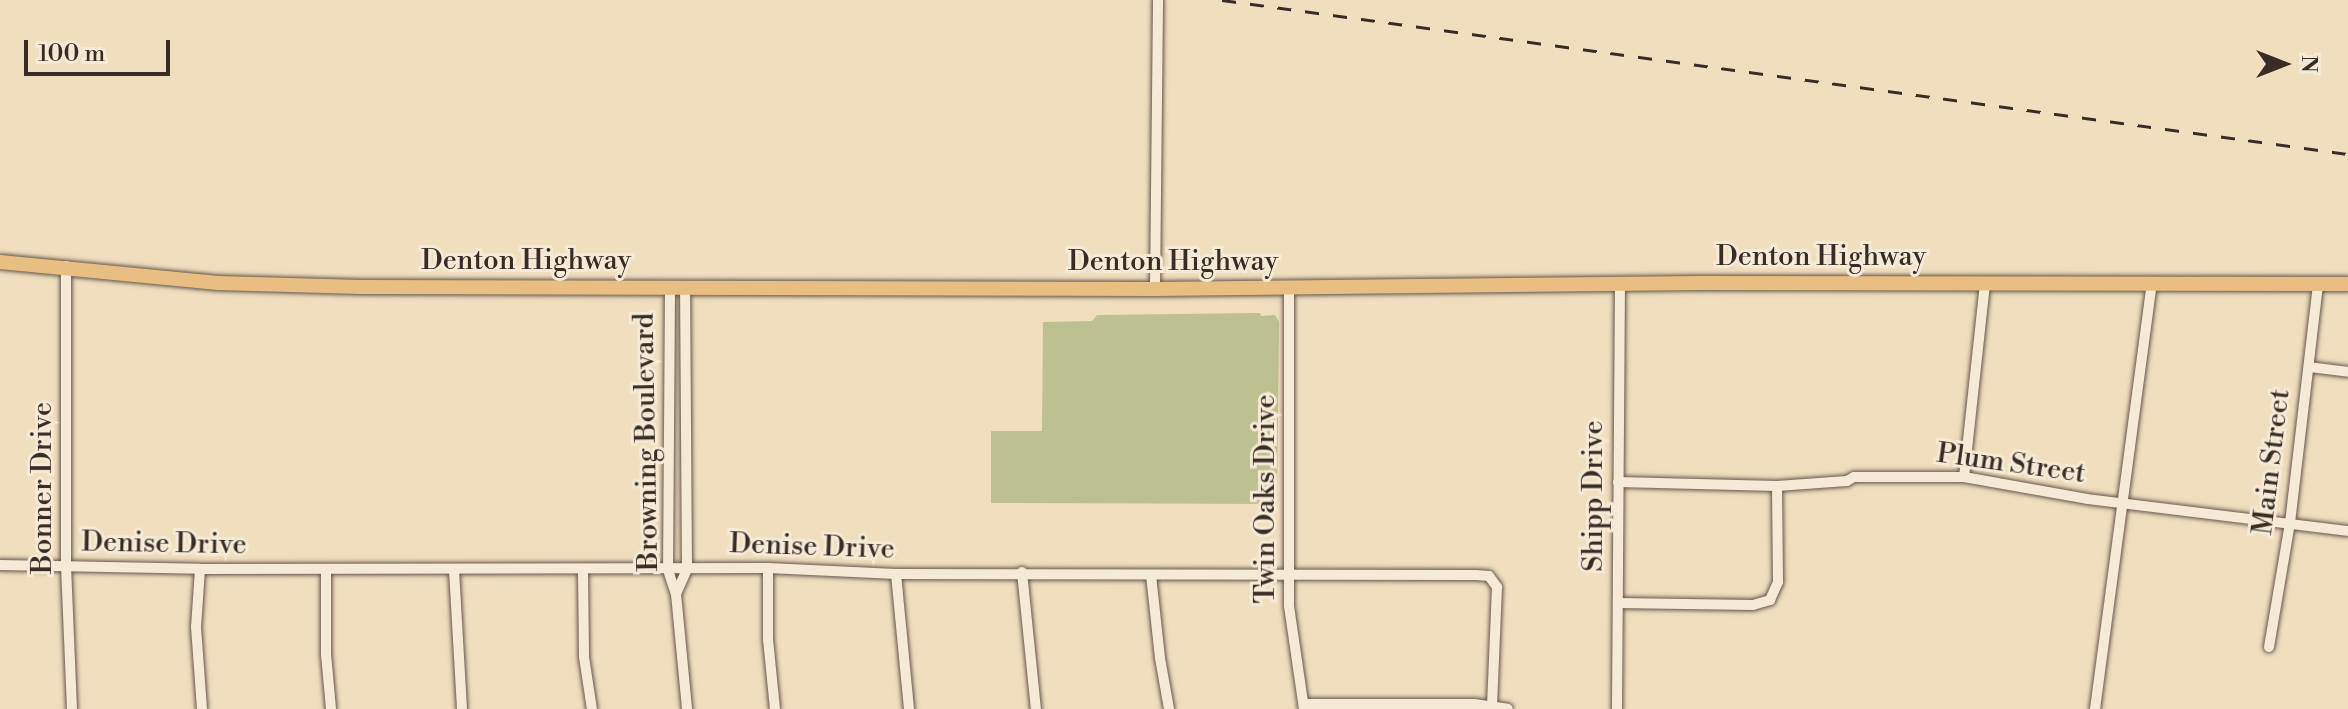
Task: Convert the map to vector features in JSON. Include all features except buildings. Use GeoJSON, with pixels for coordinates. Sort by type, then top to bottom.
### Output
{"type":"FeatureCollection","features":[{"type":"Feature","properties":{"kind":"main road","name":"Denton Highway"},"geometry":{"type":"LineString","coordinates":[[0,262],[255,286],[1155,289],[1620,284],[2348,284]]}},
{"type":"Feature","properties":{"kind":"street"},"geometry":{"type":"LineString","coordinates":[[1155,289],[1158,0]]}},
{"type":"Feature","properties":{"kind":"street","name":"Bonner Drive"},"geometry":{"type":"LineString","coordinates":[[66,266],[66,566],[72,709]]}},
{"type":"Feature","properties":{"kind":"street","name":"Shipp Drive"},"geometry":{"type":"LineString","coordinates":[[1617,709],[1620,284]]}},
{"type":"Feature","properties":{"kind":"street"},"geometry":{"type":"LineString","coordinates":[[1964,477],[1985,284]]}},
{"type":"Feature","properties":{"kind":"street"},"geometry":{"type":"LineString","coordinates":[[2095,709],[2152,284]]}},
{"type":"Feature","properties":{"kind":"street","name":"Main Street"},"geometry":{"type":"LineString","coordinates":[[2269,647],[2290,523],[2318,284]]}},
{"type":"Feature","properties":{"kind":"street","name":"Browning Boulevard"},"geometry":{"type":"LineString","coordinates":[[670,288],[668,570],[676,594],[687,709]]}},
{"type":"Feature","properties":{"kind":"street","name":"Browning Boulevard"},"geometry":{"type":"LineString","coordinates":[[676,594],[687,569],[685,288]]}},
{"type":"Feature","properties":{"kind":"street","name":"Twin Oaks Drive"},"geometry":{"type":"LineString","coordinates":[[1289,288],[1289,606],[1304,707]]}},
{"type":"Feature","properties":{"kind":"street"},"geometry":{"type":"LineString","coordinates":[[2309,367],[2348,372]]}},
{"type":"Feature","properties":{"kind":"street"},"geometry":{"type":"LineString","coordinates":[[668,416],[686,416]]}},
{"type":"Feature","properties":{"kind":"street","name":"Plum Street"},"geometry":{"type":"LineString","coordinates":[[1618,482],[1777,486],[1847,481],[1854,477],[1964,477],[2123,503],[2348,531]]}},
{"type":"Feature","properties":{"kind":"street"},"geometry":{"type":"LineString","coordinates":[[1618,603],[1753,605],[1770,600],[1778,582],[1777,486]]}},
{"type":"Feature","properties":{"kind":"street","name":"Denise Drive"},"geometry":{"type":"LineString","coordinates":[[0,565],[583,572],[768,568],[896,574],[1022,572],[1489,576],[1497,587],[1492,706]]}},
{"type":"Feature","properties":{"kind":"street"},"geometry":{"type":"LineString","coordinates":[[768,568],[768,639],[775,709]]}},
{"type":"Feature","properties":{"kind":"street"},"geometry":{"type":"LineString","coordinates":[[200,569],[196,627],[202,709]]}},
{"type":"Feature","properties":{"kind":"street"},"geometry":{"type":"LineString","coordinates":[[326,569],[326,654],[331,709]]}},
{"type":"Feature","properties":{"kind":"street"},"geometry":{"type":"LineString","coordinates":[[454,570],[462,709]]}},
{"type":"Feature","properties":{"kind":"street"},"geometry":{"type":"LineString","coordinates":[[583,572],[584,657],[592,709]]}},
{"type":"Feature","properties":{"kind":"street"},"geometry":{"type":"LineString","coordinates":[[1022,572],[1036,709]]}},
{"type":"Feature","properties":{"kind":"street"},"geometry":{"type":"LineString","coordinates":[[896,574],[909,709]]}},
{"type":"Feature","properties":{"kind":"street"},"geometry":{"type":"LineString","coordinates":[[1151,575],[1169,709]]}},
{"type":"Feature","properties":{"kind":"street"},"geometry":{"type":"LineString","coordinates":[[1304,707],[1492,706],[1508,709]]}},
{"type":"Feature","properties":{"kind":"green space"},"geometry":{"type":"Polygon","coordinates":[[[1260,313],[1261,316],[1275,315],[1279,322],[1277,504],[991,503],[991,431],[1042,431],[1043,322],[1092,321],[1097,315],[1260,313]]]}},
{"type":"Feature","properties":{"kind":"railway"},"geometry":{"type":"LineString","coordinates":[[1222,0],[2348,154]]}}]}
